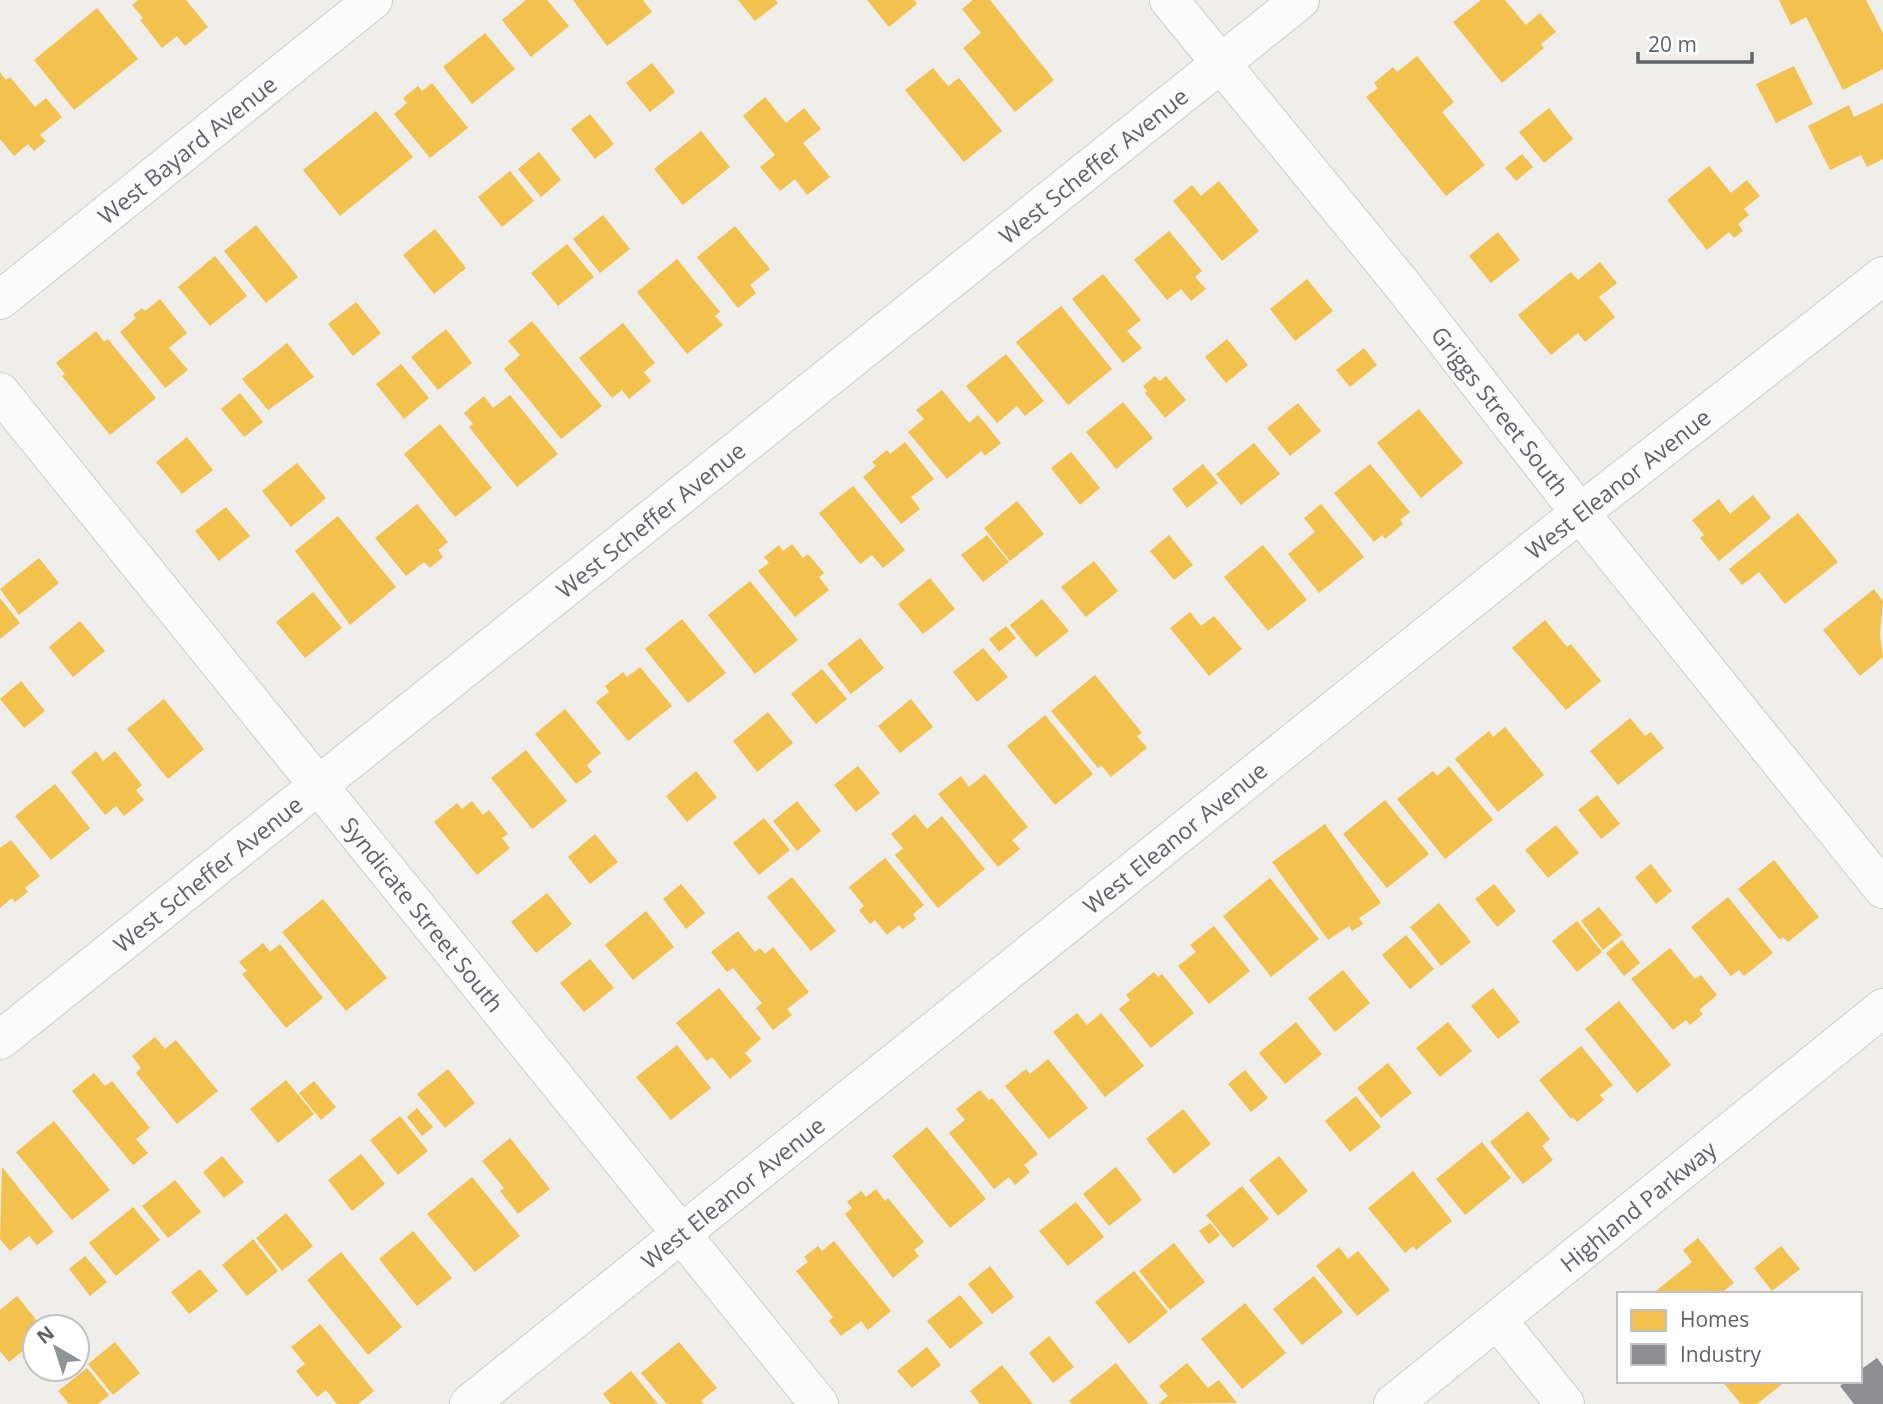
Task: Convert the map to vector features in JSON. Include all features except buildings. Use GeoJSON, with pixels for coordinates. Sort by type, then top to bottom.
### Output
{"type":"FeatureCollection","features":[{"type":"Feature","properties":{"kind":"street","name":"West Bayard Avenue"},"geometry":{"type":"LineString","coordinates":[[0,300],[373,0]]}},
{"type":"Feature","properties":{"kind":"street","name":"Griggs Street South"},"geometry":{"type":"LineString","coordinates":[[1169,0],[1404,286],[1580,513],[1883,889]]}},
{"type":"Feature","properties":{"kind":"street","name":"West Scheffer Avenue"},"geometry":{"type":"LineString","coordinates":[[0,1040],[1219,62],[1300,0]]}},
{"type":"Feature","properties":{"kind":"street","name":"West Eleanor Avenue"},"geometry":{"type":"LineString","coordinates":[[469,1404],[1580,513],[1883,276]]}},
{"type":"Feature","properties":{"kind":"street","name":"Syndicate Street South"},"geometry":{"type":"LineString","coordinates":[[0,392],[819,1404]]}},
{"type":"Feature","properties":{"kind":"street","name":"Highland Parkway"},"geometry":{"type":"LineString","coordinates":[[1394,1404],[1883,1008]]}},
{"type":"Feature","properties":{"kind":"street"},"geometry":{"type":"LineString","coordinates":[[1498,1321],[1565,1404]]}}]}
